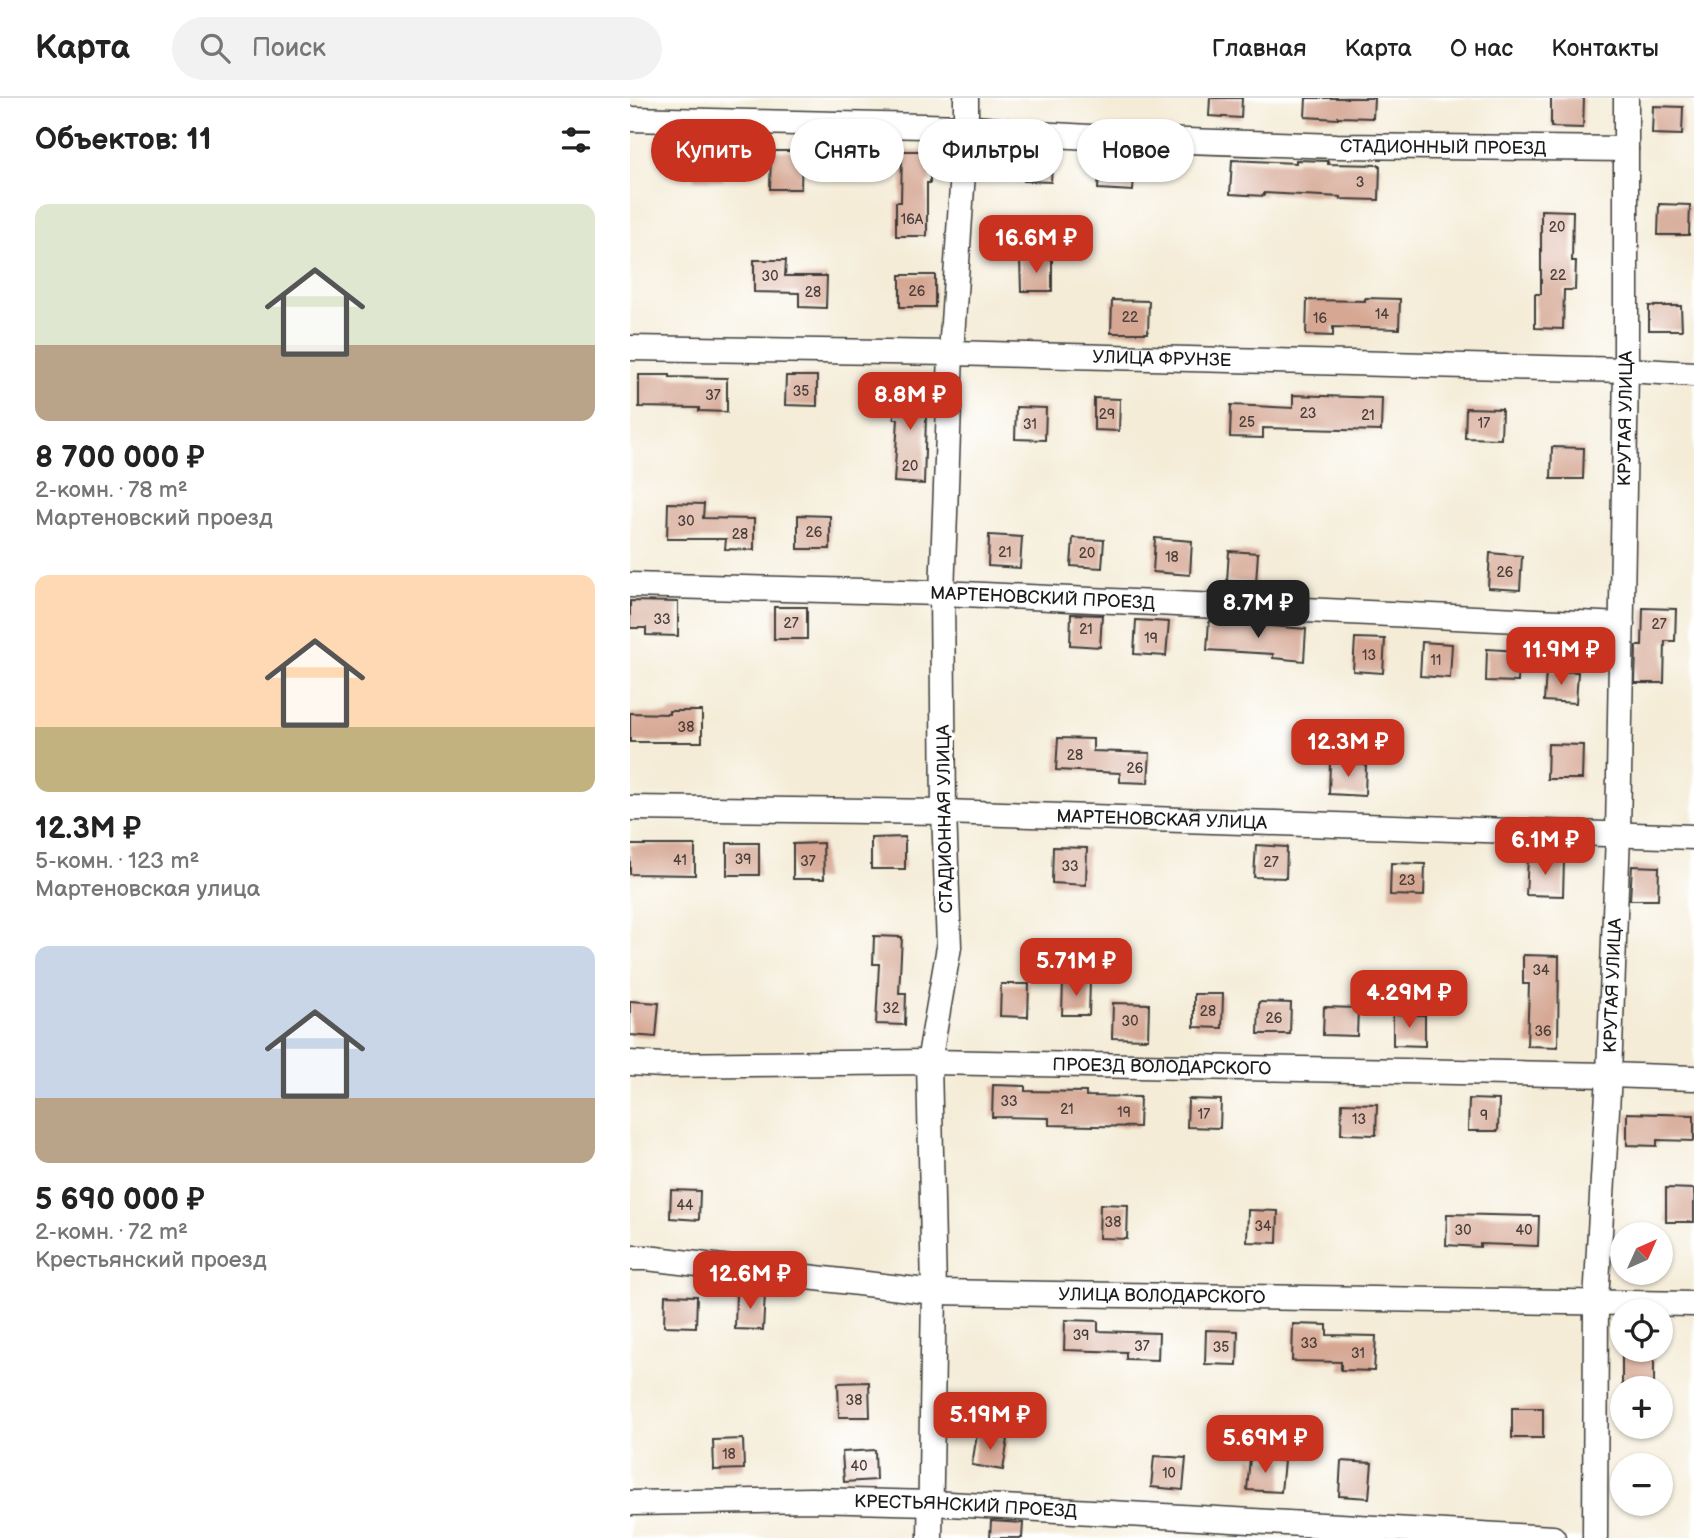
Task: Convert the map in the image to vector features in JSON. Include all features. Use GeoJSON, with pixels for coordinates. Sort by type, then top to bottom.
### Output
{"type":"FeatureCollection","features":[{"type":"Feature","properties":{"kind":"street","name":"СТАДИОННАЯ УЛИЦА"},"geometry":{"type":"LineString","coordinates":[[966,98],[966,119]]}},
{"type":"Feature","properties":{"kind":"street","name":"КРУТАЯ УЛИЦА"},"geometry":{"type":"LineString","coordinates":[[1595,1538],[1596,1301],[1609,1075],[1618,834],[1626,370],[1626,98]]}},
{"type":"Feature","properties":{"kind":"street","name":"СТАДИОННЫЙ ПРОЕЗД"},"geometry":{"type":"LineString","coordinates":[[630,119],[918,126]]}},
{"type":"Feature","properties":{"kind":"street","name":"СТАДИОННЫЙ ПРОЕЗД"},"geometry":{"type":"LineString","coordinates":[[1063,136],[1337,146],[1626,149]]}},
{"type":"Feature","properties":{"kind":"street","name":"СТАДИОННАЯ УЛИЦА"},"geometry":{"type":"LineString","coordinates":[[930,1538],[934,1292],[929,1062],[949,947],[944,812],[942,593],[951,353],[962,182]]}},
{"type":"Feature","properties":{"kind":"street","name":"УЛИЦА ФРУНЗЕ"},"geometry":{"type":"LineString","coordinates":[[630,348],[951,353],[1694,374]]}},
{"type":"Feature","properties":{"kind":"street","name":"МАРТЕНОВСКИЙ ПРОЕЗД"},"geometry":{"type":"LineString","coordinates":[[630,585],[942,593],[1622,625]]}},
{"type":"Feature","properties":{"kind":"street","name":"МАРТЕНОВСКАЯ УЛИЦА"},"geometry":{"type":"LineString","coordinates":[[630,808],[944,812],[1694,837]]}},
{"type":"Feature","properties":{"kind":"street","name":"ПРОЕЗД ВОЛОДАРСКОГО"},"geometry":{"type":"LineString","coordinates":[[630,1063],[663,1065],[929,1062],[1694,1078]]}},
{"type":"Feature","properties":{"kind":"street","name":"УЛИЦА ВОЛОДАРСКОГО"},"geometry":{"type":"LineString","coordinates":[[630,1258],[934,1292],[1694,1304]]}},
{"type":"Feature","properties":{"kind":"street","name":"КРЕСТЬЯНСКИЙ ПРОЕЗД"},"geometry":{"type":"LineString","coordinates":[[630,1503],[811,1500],[931,1503],[1553,1538]]}},
{"type":"Feature","properties":{"kind":"building"},"geometry":{"type":"Polygon","coordinates":[[[1210,98],[1242,98],[1241,118],[1209,116],[1210,98]]]}},
{"type":"Feature","properties":{"kind":"building"},"geometry":{"type":"Polygon","coordinates":[[[1306,98],[1374,98],[1373,118],[1305,117],[1306,98]]]}},
{"type":"Feature","properties":{"kind":"building"},"geometry":{"type":"Polygon","coordinates":[[[1551,98],[1584,98],[1583,128],[1551,127],[1551,98]]]}},
{"type":"Feature","properties":{"kind":"building"},"geometry":{"type":"Polygon","coordinates":[[[1653,106],[1683,107],[1682,135],[1652,134],[1653,106]]]}},
{"type":"Feature","properties":{"kind":"building"},"geometry":{"type":"Polygon","coordinates":[[[776,151],[790,151],[790,182],[801,182],[801,189],[770,189],[770,182],[776,182],[776,151]]]}},
{"type":"Feature","properties":{"kind":"building"},"geometry":{"type":"Polygon","coordinates":[[[904,151],[918,151],[918,182],[930,182],[927,183],[927,236],[896,236],[896,202],[901,202],[904,151]]]}},
{"type":"Feature","properties":{"kind":"building"},"geometry":{"type":"Polygon","coordinates":[[[1232,160],[1296,163],[1296,160],[1328,161],[1328,164],[1380,165],[1379,200],[1264,193],[1264,196],[1230,194],[1232,160]]]}},
{"type":"Feature","properties":{"kind":"building"},"geometry":{"type":"Polygon","coordinates":[[[1098,182],[1134,182],[1133,191],[1098,189],[1098,182]]]}},
{"type":"Feature","properties":{"kind":"building"},"geometry":{"type":"Polygon","coordinates":[[[1659,204],[1690,205],[1689,235],[1658,235],[1659,204]]]}},
{"type":"Feature","properties":{"kind":"building"},"geometry":{"type":"Polygon","coordinates":[[[1541,210],[1573,211],[1572,261],[1576,261],[1575,290],[1564,290],[1563,329],[1535,328],[1535,294],[1541,294],[1541,210]]]}},
{"type":"Feature","properties":{"kind":"building"},"geometry":{"type":"Polygon","coordinates":[[[1020,259],[1052,259],[1052,291],[1021,291],[1020,259]]]}},
{"type":"Feature","properties":{"kind":"building"},"geometry":{"type":"Polygon","coordinates":[[[754,260],[786,260],[785,276],[827,276],[826,308],[799,307],[799,293],[754,292],[754,260]]]}},
{"type":"Feature","properties":{"kind":"building"},"geometry":{"type":"Polygon","coordinates":[[[900,275],[935,275],[935,307],[900,307],[900,275]]]}},
{"type":"Feature","properties":{"kind":"building"},"geometry":{"type":"Polygon","coordinates":[[[1365,298],[1400,299],[1399,329],[1333,327],[1333,336],[1306,335],[1307,300],[1365,301],[1365,298]]]}},
{"type":"Feature","properties":{"kind":"building"},"geometry":{"type":"Polygon","coordinates":[[[1112,300],[1149,301],[1148,333],[1111,333],[1112,300]]]}},
{"type":"Feature","properties":{"kind":"building"},"geometry":{"type":"Polygon","coordinates":[[[1649,306],[1681,306],[1682,330],[1649,330],[1649,306]]]}},
{"type":"Feature","properties":{"kind":"building"},"geometry":{"type":"Polygon","coordinates":[[[639,375],[727,378],[727,412],[699,411],[699,408],[639,407],[639,375]]]}},
{"type":"Feature","properties":{"kind":"building"},"geometry":{"type":"Polygon","coordinates":[[[786,376],[817,376],[817,406],[785,405],[786,376]]]}},
{"type":"Feature","properties":{"kind":"building"},"geometry":{"type":"Polygon","coordinates":[[[895,382],[927,383],[924,484],[894,482],[898,419],[894,419],[895,382]]]}},
{"type":"Feature","properties":{"kind":"building"},"geometry":{"type":"Polygon","coordinates":[[[1293,395],[1382,398],[1381,431],[1263,428],[1263,438],[1230,437],[1231,405],[1293,408],[1293,395]]]}},
{"type":"Feature","properties":{"kind":"building"},"geometry":{"type":"Polygon","coordinates":[[[1094,398],[1120,399],[1119,431],[1094,430],[1094,398]]]}},
{"type":"Feature","properties":{"kind":"building"},"geometry":{"type":"Polygon","coordinates":[[[1016,407],[1046,408],[1045,440],[1015,439],[1016,407]]]}},
{"type":"Feature","properties":{"kind":"building"},"geometry":{"type":"Polygon","coordinates":[[[1466,408],[1502,409],[1501,439],[1465,438],[1466,408]]]}},
{"type":"Feature","properties":{"kind":"building"},"geometry":{"type":"Polygon","coordinates":[[[1552,447],[1584,448],[1583,479],[1551,479],[1552,447]]]}},
{"type":"Feature","properties":{"kind":"building"},"geometry":{"type":"Polygon","coordinates":[[[668,503],[704,504],[703,518],[754,519],[754,550],[725,549],[726,539],[667,539],[668,503]]]}},
{"type":"Feature","properties":{"kind":"building"},"geometry":{"type":"Polygon","coordinates":[[[798,515],[830,516],[830,549],[798,549],[798,515]]]}},
{"type":"Feature","properties":{"kind":"building"},"geometry":{"type":"Polygon","coordinates":[[[989,535],[1022,537],[1020,568],[988,566],[989,535]]]}},
{"type":"Feature","properties":{"kind":"building"},"geometry":{"type":"Polygon","coordinates":[[[1073,538],[1104,540],[1102,568],[1071,566],[1073,538]]]}},
{"type":"Feature","properties":{"kind":"building"},"geometry":{"type":"Polygon","coordinates":[[[1155,538],[1192,541],[1190,575],[1153,572],[1155,538]]]}},
{"type":"Feature","properties":{"kind":"building"},"geometry":{"type":"Polygon","coordinates":[[[1229,551],[1258,553],[1256,583],[1227,581],[1229,551]]]}},
{"type":"Feature","properties":{"kind":"building"},"geometry":{"type":"Polygon","coordinates":[[[1490,553],[1522,556],[1520,590],[1488,588],[1490,553]]]}},
{"type":"Feature","properties":{"kind":"building"},"geometry":{"type":"Polygon","coordinates":[[[630,601],[678,602],[678,636],[646,635],[646,628],[630,628],[630,601]]]}},
{"type":"Feature","properties":{"kind":"building"},"geometry":{"type":"Polygon","coordinates":[[[774,607],[807,607],[807,639],[774,639],[774,607]]]}},
{"type":"Feature","properties":{"kind":"building"},"geometry":{"type":"Polygon","coordinates":[[[1643,608],[1676,609],[1675,641],[1665,641],[1664,683],[1635,683],[1636,646],[1642,646],[1643,608]]]}},
{"type":"Feature","properties":{"kind":"building"},"geometry":{"type":"Polygon","coordinates":[[[1071,614],[1102,615],[1100,647],[1070,645],[1071,614]]]}},
{"type":"Feature","properties":{"kind":"building"},"geometry":{"type":"Polygon","coordinates":[[[1136,620],[1169,622],[1166,656],[1134,654],[1136,620]]]}},
{"type":"Feature","properties":{"kind":"building"},"geometry":{"type":"Polygon","coordinates":[[[1209,621],[1306,629],[1304,661],[1273,658],[1273,654],[1207,650],[1209,621]]]}},
{"type":"Feature","properties":{"kind":"building"},"geometry":{"type":"Polygon","coordinates":[[[1355,638],[1385,639],[1383,673],[1353,671],[1355,638]]]}},
{"type":"Feature","properties":{"kind":"building"},"geometry":{"type":"Polygon","coordinates":[[[1422,642],[1452,644],[1450,678],[1420,676],[1422,642]]]}},
{"type":"Feature","properties":{"kind":"building"},"geometry":{"type":"Polygon","coordinates":[[[1487,649],[1519,651],[1518,682],[1486,681],[1487,649]]]}},
{"type":"Feature","properties":{"kind":"building"},"geometry":{"type":"Polygon","coordinates":[[[1546,671],[1578,672],[1576,703],[1544,701],[1546,671]]]}},
{"type":"Feature","properties":{"kind":"building"},"geometry":{"type":"Polygon","coordinates":[[[669,711],[702,711],[702,742],[630,742],[630,713],[669,714],[669,711]]]}},
{"type":"Feature","properties":{"kind":"building"},"geometry":{"type":"Polygon","coordinates":[[[1058,738],[1093,739],[1093,751],[1150,753],[1148,783],[1120,782],[1120,773],[1056,770],[1058,738]]]}},
{"type":"Feature","properties":{"kind":"building"},"geometry":{"type":"Polygon","coordinates":[[[1548,744],[1583,745],[1582,779],[1547,779],[1548,744]]]}},
{"type":"Feature","properties":{"kind":"building"},"geometry":{"type":"Polygon","coordinates":[[[1330,762],[1366,764],[1365,796],[1329,794],[1330,762]]]}},
{"type":"Feature","properties":{"kind":"building"},"geometry":{"type":"Polygon","coordinates":[[[905,837],[905,869],[871,869],[871,838],[905,837]]]}},
{"type":"Feature","properties":{"kind":"building"},"geometry":{"type":"Polygon","coordinates":[[[727,843],[759,843],[759,875],[727,875],[727,843]]]}},
{"type":"Feature","properties":{"kind":"building"},"geometry":{"type":"Polygon","coordinates":[[[823,843],[824,879],[793,879],[793,844],[823,843]]]}},
{"type":"Feature","properties":{"kind":"building"},"geometry":{"type":"Polygon","coordinates":[[[630,845],[695,845],[695,875],[630,874],[630,845]]]}},
{"type":"Feature","properties":{"kind":"building"},"geometry":{"type":"Polygon","coordinates":[[[1256,845],[1287,847],[1286,878],[1254,877],[1256,845]]]}},
{"type":"Feature","properties":{"kind":"building"},"geometry":{"type":"Polygon","coordinates":[[[1053,847],[1087,848],[1086,885],[1052,883],[1053,847]]]}},
{"type":"Feature","properties":{"kind":"building"},"geometry":{"type":"Polygon","coordinates":[[[1528,858],[1564,860],[1563,896],[1526,895],[1528,858]]]}},
{"type":"Feature","properties":{"kind":"building"},"geometry":{"type":"Polygon","coordinates":[[[1391,863],[1425,864],[1424,896],[1390,895],[1391,863]]]}},
{"type":"Feature","properties":{"kind":"building"},"geometry":{"type":"Polygon","coordinates":[[[1632,866],[1659,867],[1658,900],[1630,900],[1632,866]]]}},
{"type":"Feature","properties":{"kind":"building"},"geometry":{"type":"Polygon","coordinates":[[[874,936],[902,937],[899,993],[906,993],[905,1025],[876,1024],[879,964],[873,964],[874,936]]]}},
{"type":"Feature","properties":{"kind":"building"},"geometry":{"type":"Polygon","coordinates":[[[1523,955],[1559,956],[1558,1047],[1527,1046],[1529,984],[1523,984],[1523,955]]]}},
{"type":"Feature","properties":{"kind":"building"},"geometry":{"type":"Polygon","coordinates":[[[1063,980],[1090,981],[1089,1015],[1062,1015],[1063,980]]]}},
{"type":"Feature","properties":{"kind":"building"},"geometry":{"type":"Polygon","coordinates":[[[1001,984],[1029,984],[1028,1017],[1000,1016],[1001,984]]]}},
{"type":"Feature","properties":{"kind":"building"},"geometry":{"type":"Polygon","coordinates":[[[1194,994],[1223,994],[1222,1028],[1194,1027],[1194,994]]]}},
{"type":"Feature","properties":{"kind":"building"},"geometry":{"type":"Polygon","coordinates":[[[630,1001],[659,1003],[656,1037],[630,1035],[630,1001]]]}},
{"type":"Feature","properties":{"kind":"building"},"geometry":{"type":"Polygon","coordinates":[[[1259,1002],[1291,1003],[1290,1034],[1258,1034],[1259,1002]]]}},
{"type":"Feature","properties":{"kind":"building"},"geometry":{"type":"Polygon","coordinates":[[[1113,1003],[1149,1004],[1148,1039],[1112,1038],[1113,1003]]]}},
{"type":"Feature","properties":{"kind":"building"},"geometry":{"type":"Polygon","coordinates":[[[1324,1007],[1358,1008],[1357,1036],[1323,1035],[1324,1007]]]}},
{"type":"Feature","properties":{"kind":"building"},"geometry":{"type":"Polygon","coordinates":[[[1393,1014],[1425,1015],[1425,1046],[1393,1045],[1393,1014]]]}},
{"type":"Feature","properties":{"kind":"building"},"geometry":{"type":"Polygon","coordinates":[[[993,1085],[1025,1086],[1025,1091],[1086,1092],[1086,1096],[1140,1097],[1139,1127],[1049,1125],[1049,1118],[992,1117],[993,1085]]]}},
{"type":"Feature","properties":{"kind":"building"},"geometry":{"type":"Polygon","coordinates":[[[1188,1099],[1221,1100],[1220,1128],[1187,1127],[1188,1099]]]}},
{"type":"Feature","properties":{"kind":"building"},"geometry":{"type":"Polygon","coordinates":[[[1469,1099],[1499,1100],[1498,1131],[1468,1131],[1469,1099]]]}},
{"type":"Feature","properties":{"kind":"building"},"geometry":{"type":"Polygon","coordinates":[[[1342,1103],[1377,1104],[1376,1135],[1341,1134],[1342,1103]]]}},
{"type":"Feature","properties":{"kind":"building"},"geometry":{"type":"Polygon","coordinates":[[[1627,1113],[1694,1115],[1694,1141],[1657,1140],[1657,1146],[1627,1145],[1627,1113]]]}},
{"type":"Feature","properties":{"kind":"building"},"geometry":{"type":"Polygon","coordinates":[[[1666,1188],[1694,1189],[1694,1222],[1666,1222],[1666,1188]]]}},
{"type":"Feature","properties":{"kind":"building"},"geometry":{"type":"Polygon","coordinates":[[[671,1190],[700,1191],[699,1220],[670,1218],[671,1190]]]}},
{"type":"Feature","properties":{"kind":"building"},"geometry":{"type":"Polygon","coordinates":[[[1100,1204],[1128,1205],[1127,1239],[1099,1238],[1100,1204]]]}},
{"type":"Feature","properties":{"kind":"building"},"geometry":{"type":"Polygon","coordinates":[[[1248,1210],[1278,1211],[1277,1243],[1247,1242],[1248,1210]]]}},
{"type":"Feature","properties":{"kind":"building"},"geometry":{"type":"Polygon","coordinates":[[[1447,1214],[1539,1216],[1538,1246],[1446,1245],[1447,1214]]]}},
{"type":"Feature","properties":{"kind":"building"},"geometry":{"type":"Polygon","coordinates":[[[736,1292],[765,1293],[763,1330],[735,1329],[736,1292]]]}},
{"type":"Feature","properties":{"kind":"building"},"geometry":{"type":"Polygon","coordinates":[[[665,1295],[697,1296],[696,1327],[664,1326],[665,1295]]]}},
{"type":"Feature","properties":{"kind":"building"},"geometry":{"type":"Polygon","coordinates":[[[1065,1320],[1098,1321],[1098,1331],[1159,1333],[1158,1360],[1126,1359],[1126,1352],[1064,1350],[1065,1320]]]}},
{"type":"Feature","properties":{"kind":"building"},"geometry":{"type":"Polygon","coordinates":[[[1293,1324],[1327,1325],[1327,1335],[1376,1336],[1374,1371],[1341,1370],[1341,1362],[1292,1361],[1293,1324]]]}},
{"type":"Feature","properties":{"kind":"building"},"geometry":{"type":"Polygon","coordinates":[[[1206,1330],[1238,1331],[1237,1365],[1205,1364],[1206,1330]]]}},
{"type":"Feature","properties":{"kind":"building"},"geometry":{"type":"Polygon","coordinates":[[[1622,1362],[1654,1362],[1654,1376],[1622,1376],[1622,1362]]]}},
{"type":"Feature","properties":{"kind":"building"},"geometry":{"type":"Polygon","coordinates":[[[869,1382],[870,1417],[839,1417],[838,1383],[869,1382]]]}},
{"type":"Feature","properties":{"kind":"building"},"geometry":{"type":"Polygon","coordinates":[[[1512,1408],[1543,1408],[1543,1438],[1512,1438],[1512,1408]]]}},
{"type":"Feature","properties":{"kind":"building"},"geometry":{"type":"Polygon","coordinates":[[[977,1434],[1008,1439],[1003,1470],[972,1465],[977,1434]]]}},
{"type":"Feature","properties":{"kind":"building"},"geometry":{"type":"Polygon","coordinates":[[[743,1439],[744,1469],[714,1470],[713,1440],[743,1439]]]}},
{"type":"Feature","properties":{"kind":"building"},"geometry":{"type":"Polygon","coordinates":[[[875,1450],[876,1480],[844,1482],[842,1452],[875,1450]]]}},
{"type":"Feature","properties":{"kind":"building"},"geometry":{"type":"Polygon","coordinates":[[[1154,1456],[1186,1458],[1183,1490],[1151,1487],[1154,1456]]]}},
{"type":"Feature","properties":{"kind":"building"},"geometry":{"type":"Polygon","coordinates":[[[1250,1458],[1284,1461],[1281,1492],[1247,1490],[1250,1458]]]}},
{"type":"Feature","properties":{"kind":"building"},"geometry":{"type":"Polygon","coordinates":[[[1341,1461],[1372,1463],[1369,1498],[1339,1496],[1341,1461]]]}},
{"type":"Feature","properties":{"kind":"building"},"geometry":{"type":"Polygon","coordinates":[[[991,1521],[1023,1523],[1022,1538],[990,1538],[991,1521]]]}}]}
